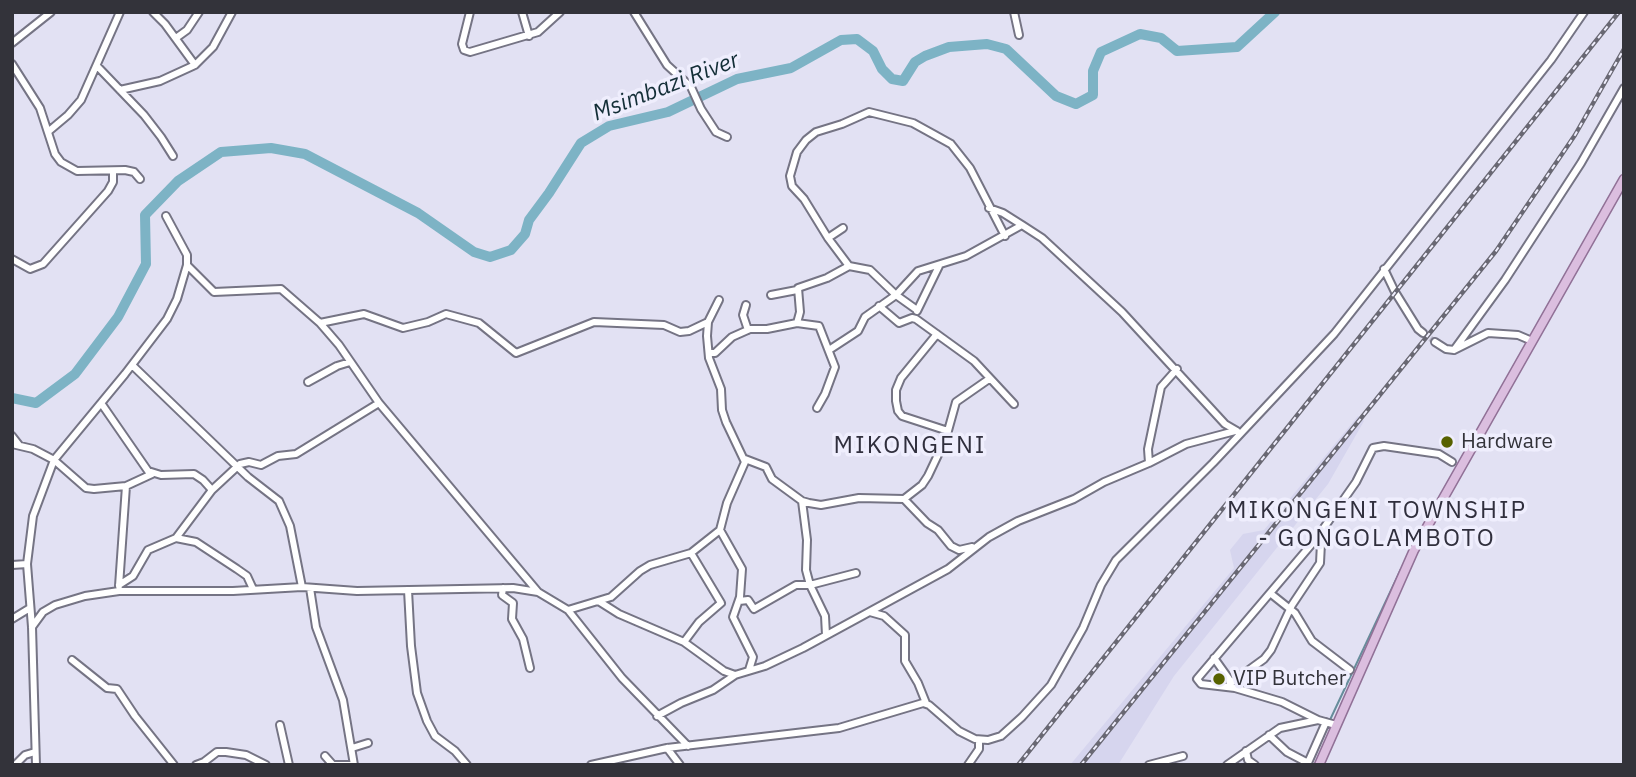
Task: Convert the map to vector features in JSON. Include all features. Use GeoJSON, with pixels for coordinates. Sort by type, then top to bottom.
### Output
{"type":"FeatureCollection","features":[{"type":"Feature","properties":{"kind":"main road"},"geometry":{"type":"LineString","coordinates":[[1319,765],[1414,550],[1624,179]]}},
{"type":"Feature","properties":{"kind":"street"},"geometry":{"type":"LineString","coordinates":[[12,43],[51,12]]}},
{"type":"Feature","properties":{"kind":"street"},"geometry":{"type":"LineString","coordinates":[[49,131],[81,100],[120,12]]}},
{"type":"Feature","properties":{"kind":"street"},"geometry":{"type":"LineString","coordinates":[[153,12],[195,65]]}},
{"type":"Feature","properties":{"kind":"street"},"geometry":{"type":"LineString","coordinates":[[176,38],[187,30],[199,12]]}},
{"type":"Feature","properties":{"kind":"street"},"geometry":{"type":"LineString","coordinates":[[120,90],[160,81],[195,65],[213,47],[232,12]]}},
{"type":"Feature","properties":{"kind":"street"},"geometry":{"type":"LineString","coordinates":[[470,12],[462,44],[466,51],[478,51],[529,36],[544,29],[561,12]]}},
{"type":"Feature","properties":{"kind":"street"},"geometry":{"type":"LineString","coordinates":[[522,12],[529,36]]}},
{"type":"Feature","properties":{"kind":"street"},"geometry":{"type":"LineString","coordinates":[[634,12],[667,65],[691,87],[701,109],[716,131],[727,137]]}},
{"type":"Feature","properties":{"kind":"street"},"geometry":{"type":"LineString","coordinates":[[1014,12],[1019,35]]}},
{"type":"Feature","properties":{"kind":"street"},"geometry":{"type":"LineString","coordinates":[[869,612],[884,616],[905,635],[905,661],[926,704],[958,731],[979,740],[1002,736],[1043,696],[1073,646],[1101,585],[1116,560],[1334,334],[1551,60],[1584,12]]}},
{"type":"Feature","properties":{"kind":"street"},"geometry":{"type":"LineString","coordinates":[[12,64],[40,108],[55,154],[68,167],[77,171],[125,170],[134,172],[140,179]]}},
{"type":"Feature","properties":{"kind":"street"},"geometry":{"type":"LineString","coordinates":[[97,66],[161,137],[173,156]]}},
{"type":"Feature","properties":{"kind":"street"},"geometry":{"type":"LineString","coordinates":[[1454,350],[1505,280],[1581,163],[1624,88]]}},
{"type":"Feature","properties":{"kind":"street"},"geometry":{"type":"LineString","coordinates":[[849,266],[804,199],[792,186],[790,176],[797,152],[816,132],[842,124],[869,111],[913,123],[947,141],[963,157],[1005,236]]}},
{"type":"Feature","properties":{"kind":"street"},"geometry":{"type":"LineString","coordinates":[[12,259],[30,269],[43,264],[108,191],[113,182],[113,172]]}},
{"type":"Feature","properties":{"kind":"street"},"geometry":{"type":"LineString","coordinates":[[989,208],[1036,232],[1122,312],[1225,424],[1239,431]]}},
{"type":"Feature","properties":{"kind":"street"},"geometry":{"type":"LineString","coordinates":[[36,765],[32,627],[27,564],[33,516],[54,460],[132,365],[167,319],[177,299],[187,265],[187,255],[166,216]]}},
{"type":"Feature","properties":{"kind":"street"},"geometry":{"type":"LineString","coordinates":[[829,350],[858,331],[864,317],[896,295],[918,271],[966,256],[1022,225]]}},
{"type":"Feature","properties":{"kind":"street"},"geometry":{"type":"LineString","coordinates":[[828,238],[843,228]]}},
{"type":"Feature","properties":{"kind":"street"},"geometry":{"type":"LineString","coordinates":[[187,265],[214,292],[281,289],[320,323],[340,345],[379,403],[538,592],[568,610],[622,678],[688,746]]}},
{"type":"Feature","properties":{"kind":"street"},"geometry":{"type":"LineString","coordinates":[[771,295],[797,290],[800,286],[827,278],[849,266],[870,270],[896,295],[917,310]]}},
{"type":"Feature","properties":{"kind":"street"},"geometry":{"type":"LineString","coordinates":[[879,306],[899,323],[912,318],[939,266]]}},
{"type":"Feature","properties":{"kind":"street"},"geometry":{"type":"LineString","coordinates":[[1384,269],[1395,292],[1423,333]]}},
{"type":"Feature","properties":{"kind":"street"},"geometry":{"type":"LineString","coordinates":[[797,290],[800,312],[797,323]]}},
{"type":"Feature","properties":{"kind":"street"},"geometry":{"type":"LineString","coordinates":[[568,610],[617,593],[650,565],[691,553],[720,530],[728,500],[745,460],[722,410],[721,388],[711,366],[707,342],[708,322],[719,300]]}},
{"type":"Feature","properties":{"kind":"street"},"geometry":{"type":"LineString","coordinates":[[746,305],[743,315],[748,330]]}},
{"type":"Feature","properties":{"kind":"street"},"geometry":{"type":"LineString","coordinates":[[320,323],[363,314],[402,328],[428,322],[446,314],[480,323],[516,353],[594,322],[664,325],[680,332],[708,322]]}},
{"type":"Feature","properties":{"kind":"street"},"geometry":{"type":"LineString","coordinates":[[912,318],[974,361],[1014,404]]}},
{"type":"Feature","properties":{"kind":"street"},"geometry":{"type":"LineString","coordinates":[[709,353],[715,353],[732,337],[748,330],[772,329],[797,323],[819,326],[835,367],[817,408]]}},
{"type":"Feature","properties":{"kind":"street"},"geometry":{"type":"LineString","coordinates":[[1435,342],[1446,349],[1454,350],[1488,333],[1518,335],[1532,341]]}},
{"type":"Feature","properties":{"kind":"street"},"geometry":{"type":"LineString","coordinates":[[937,334],[901,378],[896,390],[896,401],[902,416],[948,431]]}},
{"type":"Feature","properties":{"kind":"street"},"geometry":{"type":"LineString","coordinates":[[308,382],[350,362]]}},
{"type":"Feature","properties":{"kind":"street"},"geometry":{"type":"LineString","coordinates":[[132,365],[237,467],[282,506],[290,526],[316,627],[342,700],[353,765],[333,765],[325,756]]}},
{"type":"Feature","properties":{"kind":"street"},"geometry":{"type":"LineString","coordinates":[[1149,463],[1149,449],[1161,387],[1177,369]]}},
{"type":"Feature","properties":{"kind":"street"},"geometry":{"type":"LineString","coordinates":[[745,460],[766,467],[772,478],[802,501],[821,505],[859,498],[904,499],[922,485],[928,476],[948,431],[956,402],[989,379]]}},
{"type":"Feature","properties":{"kind":"street"},"geometry":{"type":"LineString","coordinates":[[101,403],[144,467],[152,474]]}},
{"type":"Feature","properties":{"kind":"street"},"geometry":{"type":"LineString","coordinates":[[119,588],[133,576],[148,550],[176,538],[212,490],[237,467],[246,462],[266,464],[278,456],[296,454],[379,403]]}},
{"type":"Feature","properties":{"kind":"street"},"geometry":{"type":"LineString","coordinates":[[657,716],[681,702],[713,690],[735,674],[765,666],[869,612],[948,569],[999,530],[1065,503],[1185,444],[1239,431]]}},
{"type":"Feature","properties":{"kind":"street"},"geometry":{"type":"LineString","coordinates":[[12,436],[16,445],[33,449],[54,460],[86,488],[126,486],[152,474],[194,474],[212,490]]}},
{"type":"Feature","properties":{"kind":"street"},"geometry":{"type":"LineString","coordinates":[[1336,725],[1282,702],[1230,686],[1201,684],[1196,681],[1316,539],[1356,482],[1373,448],[1384,446],[1439,454],[1452,462]]}},
{"type":"Feature","properties":{"kind":"street"},"geometry":{"type":"LineString","coordinates":[[119,588],[126,486]]}},
{"type":"Feature","properties":{"kind":"street"},"geometry":{"type":"LineString","coordinates":[[904,499],[955,548],[967,549],[980,544]]}},
{"type":"Feature","properties":{"kind":"street"},"geometry":{"type":"LineString","coordinates":[[802,501],[807,540],[806,570],[825,616],[825,635]]}},
{"type":"Feature","properties":{"kind":"street"},"geometry":{"type":"LineString","coordinates":[[720,530],[742,569],[739,601],[733,617],[753,657],[749,670]]}},
{"type":"Feature","properties":{"kind":"street"},"geometry":{"type":"LineString","coordinates":[[176,538],[196,542],[247,576],[254,589]]}},
{"type":"Feature","properties":{"kind":"street"},"geometry":{"type":"LineString","coordinates":[[1230,686],[1266,656],[1320,563],[1321,543],[1316,539]]}},
{"type":"Feature","properties":{"kind":"street"},"geometry":{"type":"LineString","coordinates":[[684,642],[699,622],[720,604],[707,576],[691,553]]}},
{"type":"Feature","properties":{"kind":"street"},"geometry":{"type":"LineString","coordinates":[[12,565],[27,564]]}},
{"type":"Feature","properties":{"kind":"street"},"geometry":{"type":"LineString","coordinates":[[739,601],[748,600],[754,609],[796,585],[856,573]]}},
{"type":"Feature","properties":{"kind":"street"},"geometry":{"type":"LineString","coordinates":[[32,627],[43,612],[55,605],[119,588],[306,588],[357,591],[503,588],[538,592]]}},
{"type":"Feature","properties":{"kind":"street"},"geometry":{"type":"LineString","coordinates":[[503,588],[502,595],[513,603],[511,615],[523,639],[530,668]]}},
{"type":"Feature","properties":{"kind":"street"},"geometry":{"type":"LineString","coordinates":[[408,590],[417,693],[435,736],[455,751],[467,765]]}},
{"type":"Feature","properties":{"kind":"street"},"geometry":{"type":"LineString","coordinates":[[1270,593],[1291,609],[1312,642],[1350,670]]}},
{"type":"Feature","properties":{"kind":"street"},"geometry":{"type":"LineString","coordinates":[[600,601],[619,614],[684,642],[724,671],[735,674]]}},
{"type":"Feature","properties":{"kind":"street"},"geometry":{"type":"LineString","coordinates":[[12,619],[30,608]]}},
{"type":"Feature","properties":{"kind":"street"},"geometry":{"type":"LineString","coordinates":[[1214,659],[1230,686]]}},
{"type":"Feature","properties":{"kind":"street"},"geometry":{"type":"LineString","coordinates":[[72,660],[107,688],[117,689],[174,765]]}},
{"type":"Feature","properties":{"kind":"street"},"geometry":{"type":"LineString","coordinates":[[590,765],[667,748],[839,728],[926,704]]}},
{"type":"Feature","properties":{"kind":"street"},"geometry":{"type":"LineString","coordinates":[[1227,765],[1280,728],[1318,719]]}},
{"type":"Feature","properties":{"kind":"street"},"geometry":{"type":"LineString","coordinates":[[1269,735],[1287,752],[1308,764],[1326,722]]}},
{"type":"Feature","properties":{"kind":"street"},"geometry":{"type":"LineString","coordinates":[[280,725],[289,765]]}},
{"type":"Feature","properties":{"kind":"street"},"geometry":{"type":"LineString","coordinates":[[968,765],[979,749],[979,740]]}},
{"type":"Feature","properties":{"kind":"street"},"geometry":{"type":"LineString","coordinates":[[352,748],[368,743]]}},
{"type":"Feature","properties":{"kind":"street"},"geometry":{"type":"LineString","coordinates":[[667,748],[680,765]]}},
{"type":"Feature","properties":{"kind":"street"},"geometry":{"type":"LineString","coordinates":[[1246,751],[1248,760],[1255,765]]}},
{"type":"Feature","properties":{"kind":"street"},"geometry":{"type":"LineString","coordinates":[[15,765],[25,755],[35,752]]}},
{"type":"Feature","properties":{"kind":"street"},"geometry":{"type":"LineString","coordinates":[[196,765],[217,752],[226,752],[246,755],[266,765]]}},
{"type":"Feature","properties":{"kind":"street"},"geometry":{"type":"LineString","coordinates":[[1149,765],[1183,756]]}},
{"type":"Feature","properties":{"kind":"shaded area"},"geometry":{"type":"Polygon","coordinates":[[[1358,416],[1364,421],[1328,484],[1174,676],[1118,765],[1070,765],[1234,568],[1230,550],[1243,534],[1264,530],[1358,416]]]}},
{"type":"Feature","properties":{"kind":"waterway","name":"Msimbazi River"},"geometry":{"type":"LineString","coordinates":[[12,398],[36,403],[75,374],[118,317],[146,264],[145,215],[178,181],[221,152],[271,148],[305,154],[418,213],[474,252],[490,257],[511,250],[525,234],[529,220],[581,143],[609,126],[668,112],[737,79],[791,68],[841,40],[857,39],[873,51],[882,69],[892,79],[903,81],[915,62],[949,47],[987,44],[1006,49],[1056,96],[1076,104],[1093,95],[1093,71],[1101,52],[1140,34],[1161,38],[1177,51],[1237,47],[1275,12]]}},
{"type":"Feature","properties":{"kind":"waterway"},"geometry":{"type":"LineString","coordinates":[[1329,722],[1401,569]]}},
{"type":"Feature","properties":{"kind":"tunnel"},"geometry":{"type":"LineString","coordinates":[[1423,333],[1435,342]]}},
{"type":"Feature","properties":{"kind":"railway"},"geometry":{"type":"LineString","coordinates":[[1018,765],[1619,12]]}},
{"type":"Feature","properties":{"kind":"railway"},"geometry":{"type":"LineString","coordinates":[[1081,765],[1496,251],[1575,135],[1624,49]]}},
{"type":"Feature","properties":{"kind":"place","name":"Hardware"},"geometry":{"type":"Point","coordinates":[1447,442]}},
{"type":"Feature","properties":{"kind":"place","name":"VIP Butcher"},"geometry":{"type":"Point","coordinates":[1219,679]}},
{"type":"Feature","properties":{"kind":"district","name":"MIKONGENI"},"geometry":{"type":"Point","coordinates":[910,446]}},
{"type":"Feature","properties":{"kind":"district","name":"MIKONGENI TOWNSHIP - GONGOLAMBOTO"},"geometry":{"type":"Point","coordinates":[1377,525]}}]}
